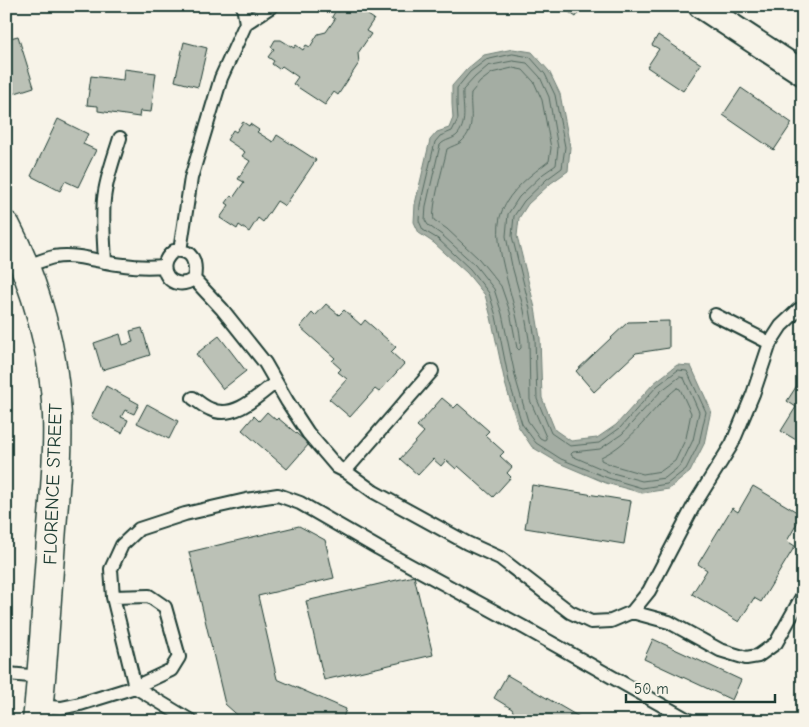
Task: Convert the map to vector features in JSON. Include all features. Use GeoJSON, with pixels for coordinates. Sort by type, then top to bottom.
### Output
{"type":"FeatureCollection","features":[{"type":"Feature","properties":{"kind":"street"},"geometry":{"type":"LineString","coordinates":[[701,6],[803,73]]}},
{"type":"Feature","properties":{"kind":"street","name":"FLORENCE STREET"},"geometry":{"type":"LineString","coordinates":[[6,226],[35,297],[46,338],[53,375],[57,417],[57,451],[38,713]]}},
{"type":"Feature","properties":{"kind":"lane"},"geometry":{"type":"LineString","coordinates":[[243,6],[246,23]]}},
{"type":"Feature","properties":{"kind":"lane"},"geometry":{"type":"LineString","coordinates":[[180,251],[191,178],[220,78],[246,23],[272,6]]}},
{"type":"Feature","properties":{"kind":"lane"},"geometry":{"type":"LineString","coordinates":[[105,262],[104,198],[107,179],[120,138]]}},
{"type":"Feature","properties":{"kind":"lane"},"geometry":{"type":"LineString","coordinates":[[174,251],[180,251],[187,252],[192,258],[195,264],[195,272],[194,278],[188,283],[180,284],[173,282],[167,276],[164,266],[169,255],[174,251]]}},
{"type":"Feature","properties":{"kind":"lane"},"geometry":{"type":"LineString","coordinates":[[24,267],[54,257],[70,256],[124,265],[164,266]]}},
{"type":"Feature","properties":{"kind":"lane"},"geometry":{"type":"LineString","coordinates":[[194,278],[222,308],[265,363],[308,433],[337,467],[374,492],[500,558],[570,612],[591,622],[610,622],[632,612],[649,591],[694,505],[732,444],[753,394],[770,343],[781,326],[798,310],[803,308]]}},
{"type":"Feature","properties":{"kind":"lane"},"geometry":{"type":"LineString","coordinates":[[715,315],[770,343]]}},
{"type":"Feature","properties":{"kind":"lane"},"geometry":{"type":"LineString","coordinates":[[345,471],[432,371]]}},
{"type":"Feature","properties":{"kind":"lane"},"geometry":{"type":"LineString","coordinates":[[193,398],[210,409],[228,412],[248,403],[276,382]]}},
{"type":"Feature","properties":{"kind":"lane"},"geometry":{"type":"LineString","coordinates":[[191,721],[135,687],[113,597],[111,569],[122,545],[139,530],[185,514],[246,500],[278,495],[300,503],[690,721]]}},
{"type":"Feature","properties":{"kind":"lane"},"geometry":{"type":"LineString","coordinates":[[632,612],[669,622],[720,650],[746,658],[758,656],[776,643],[803,595]]}},
{"type":"Feature","properties":{"kind":"lane"},"geometry":{"type":"LineString","coordinates":[[38,713],[80,704],[135,687],[171,670],[179,657],[166,607],[149,596],[113,597]]}},
{"type":"Feature","properties":{"kind":"lane"},"geometry":{"type":"LineString","coordinates":[[8,674],[41,677]]}},
{"type":"Feature","properties":{"kind":"water"},"geometry":{"type":"Polygon","coordinates":[[[513,49],[532,52],[549,71],[560,94],[570,147],[568,171],[551,183],[528,204],[519,218],[517,236],[535,308],[540,338],[542,398],[555,430],[571,441],[597,438],[616,425],[654,383],[677,365],[691,366],[711,410],[704,444],[690,472],[669,489],[642,493],[606,483],[559,463],[532,447],[518,426],[505,383],[485,295],[467,273],[434,243],[419,233],[414,222],[415,204],[430,140],[437,132],[449,128],[453,118],[452,86],[467,69],[484,55],[513,49]]]}},
{"type":"Feature","properties":{"kind":"building"},"geometry":{"type":"Polygon","coordinates":[[[343,6],[362,6],[364,7],[362,11],[374,19],[366,31],[371,34],[358,53],[359,63],[338,95],[334,92],[325,105],[293,84],[298,77],[282,66],[279,69],[272,64],[274,61],[268,57],[274,49],[271,47],[275,40],[281,40],[294,48],[296,45],[303,50],[306,45],[310,47],[318,34],[326,32],[335,19],[332,17],[336,10],[339,12],[343,6]]]}},
{"type":"Feature","properties":{"kind":"building"},"geometry":{"type":"Polygon","coordinates":[[[560,6],[583,6],[576,17],[560,6]]]}},
{"type":"Feature","properties":{"kind":"building"},"geometry":{"type":"Polygon","coordinates":[[[658,35],[701,64],[683,91],[647,67],[659,49],[652,45],[658,35]]]}},
{"type":"Feature","properties":{"kind":"building"},"geometry":{"type":"Polygon","coordinates":[[[18,36],[34,87],[6,96],[6,39],[18,36]]]}},
{"type":"Feature","properties":{"kind":"building"},"geometry":{"type":"Polygon","coordinates":[[[184,42],[207,48],[198,87],[175,81],[184,42]]]}},
{"type":"Feature","properties":{"kind":"building"},"geometry":{"type":"Polygon","coordinates":[[[124,69],[156,73],[151,112],[140,111],[139,117],[98,111],[98,106],[87,105],[91,76],[123,80],[124,69]]]}},
{"type":"Feature","properties":{"kind":"building"},"geometry":{"type":"Polygon","coordinates":[[[741,88],[792,123],[774,150],[723,115],[741,88]]]}},
{"type":"Feature","properties":{"kind":"building"},"geometry":{"type":"Polygon","coordinates":[[[58,119],[88,134],[83,144],[96,150],[78,187],[65,181],[60,191],[31,176],[58,119]]]}},
{"type":"Feature","properties":{"kind":"building"},"geometry":{"type":"Polygon","coordinates":[[[243,122],[259,130],[257,132],[273,142],[277,135],[316,160],[285,206],[277,201],[263,222],[258,218],[249,232],[239,225],[237,229],[220,218],[229,205],[226,203],[231,196],[233,198],[244,182],[238,179],[250,161],[242,156],[245,152],[227,140],[233,130],[236,132],[243,122]]]}},
{"type":"Feature","properties":{"kind":"building"},"geometry":{"type":"Polygon","coordinates":[[[326,304],[339,315],[344,310],[361,325],[365,320],[396,347],[391,352],[404,364],[379,392],[375,389],[350,417],[329,399],[347,379],[338,372],[341,369],[332,361],[335,358],[300,327],[312,313],[315,316],[326,304]]]}},
{"type":"Feature","properties":{"kind":"building"},"geometry":{"type":"Polygon","coordinates":[[[669,321],[669,348],[636,353],[594,392],[576,371],[628,322],[669,321]]]}},
{"type":"Feature","properties":{"kind":"building"},"geometry":{"type":"Polygon","coordinates":[[[142,328],[150,355],[102,370],[94,343],[120,334],[123,345],[133,342],[130,331],[142,328]]]}},
{"type":"Feature","properties":{"kind":"building"},"geometry":{"type":"Polygon","coordinates":[[[219,336],[246,371],[223,389],[196,354],[219,336]]]}},
{"type":"Feature","properties":{"kind":"building"},"geometry":{"type":"Polygon","coordinates":[[[803,376],[803,444],[781,431],[796,407],[787,401],[803,376]]]}},
{"type":"Feature","properties":{"kind":"building"},"geometry":{"type":"Polygon","coordinates":[[[106,386],[139,404],[134,414],[125,410],[121,417],[128,420],[122,433],[91,417],[106,386]]]}},
{"type":"Feature","properties":{"kind":"building"},"geometry":{"type":"Polygon","coordinates":[[[442,398],[454,408],[458,404],[489,431],[485,435],[504,452],[500,456],[512,467],[507,473],[511,477],[493,497],[458,466],[456,469],[446,460],[441,466],[433,459],[418,475],[400,459],[424,432],[417,426],[442,398]]]}},
{"type":"Feature","properties":{"kind":"building"},"geometry":{"type":"Polygon","coordinates":[[[147,404],[178,421],[169,439],[137,423],[147,404]]]}},
{"type":"Feature","properties":{"kind":"building"},"geometry":{"type":"Polygon","coordinates":[[[267,412],[276,420],[278,418],[309,444],[287,469],[242,430],[254,416],[259,421],[267,412]]]}},
{"type":"Feature","properties":{"kind":"building"},"geometry":{"type":"Polygon","coordinates":[[[532,485],[631,501],[624,544],[525,528],[532,485]]]}},
{"type":"Feature","properties":{"kind":"building"},"geometry":{"type":"Polygon","coordinates":[[[753,486],[802,515],[787,541],[795,546],[761,602],[754,598],[739,622],[692,594],[707,570],[698,564],[732,508],[738,512],[753,486]]]}},
{"type":"Feature","properties":{"kind":"building"},"geometry":{"type":"Polygon","coordinates":[[[299,526],[325,540],[334,578],[258,596],[277,679],[346,709],[342,721],[244,721],[225,704],[189,552],[299,526]]]}},
{"type":"Feature","properties":{"kind":"building"},"geometry":{"type":"Polygon","coordinates":[[[414,576],[433,655],[324,680],[306,601],[414,576]]]}},
{"type":"Feature","properties":{"kind":"building"},"geometry":{"type":"Polygon","coordinates":[[[653,639],[741,680],[732,700],[644,659],[653,639]]]}},
{"type":"Feature","properties":{"kind":"building"},"geometry":{"type":"Polygon","coordinates":[[[6,654],[8,657],[8,668],[6,714],[6,654]]]}},
{"type":"Feature","properties":{"kind":"building"},"geometry":{"type":"Polygon","coordinates":[[[507,675],[586,721],[517,721],[512,709],[494,698],[507,675]]]}}]}
